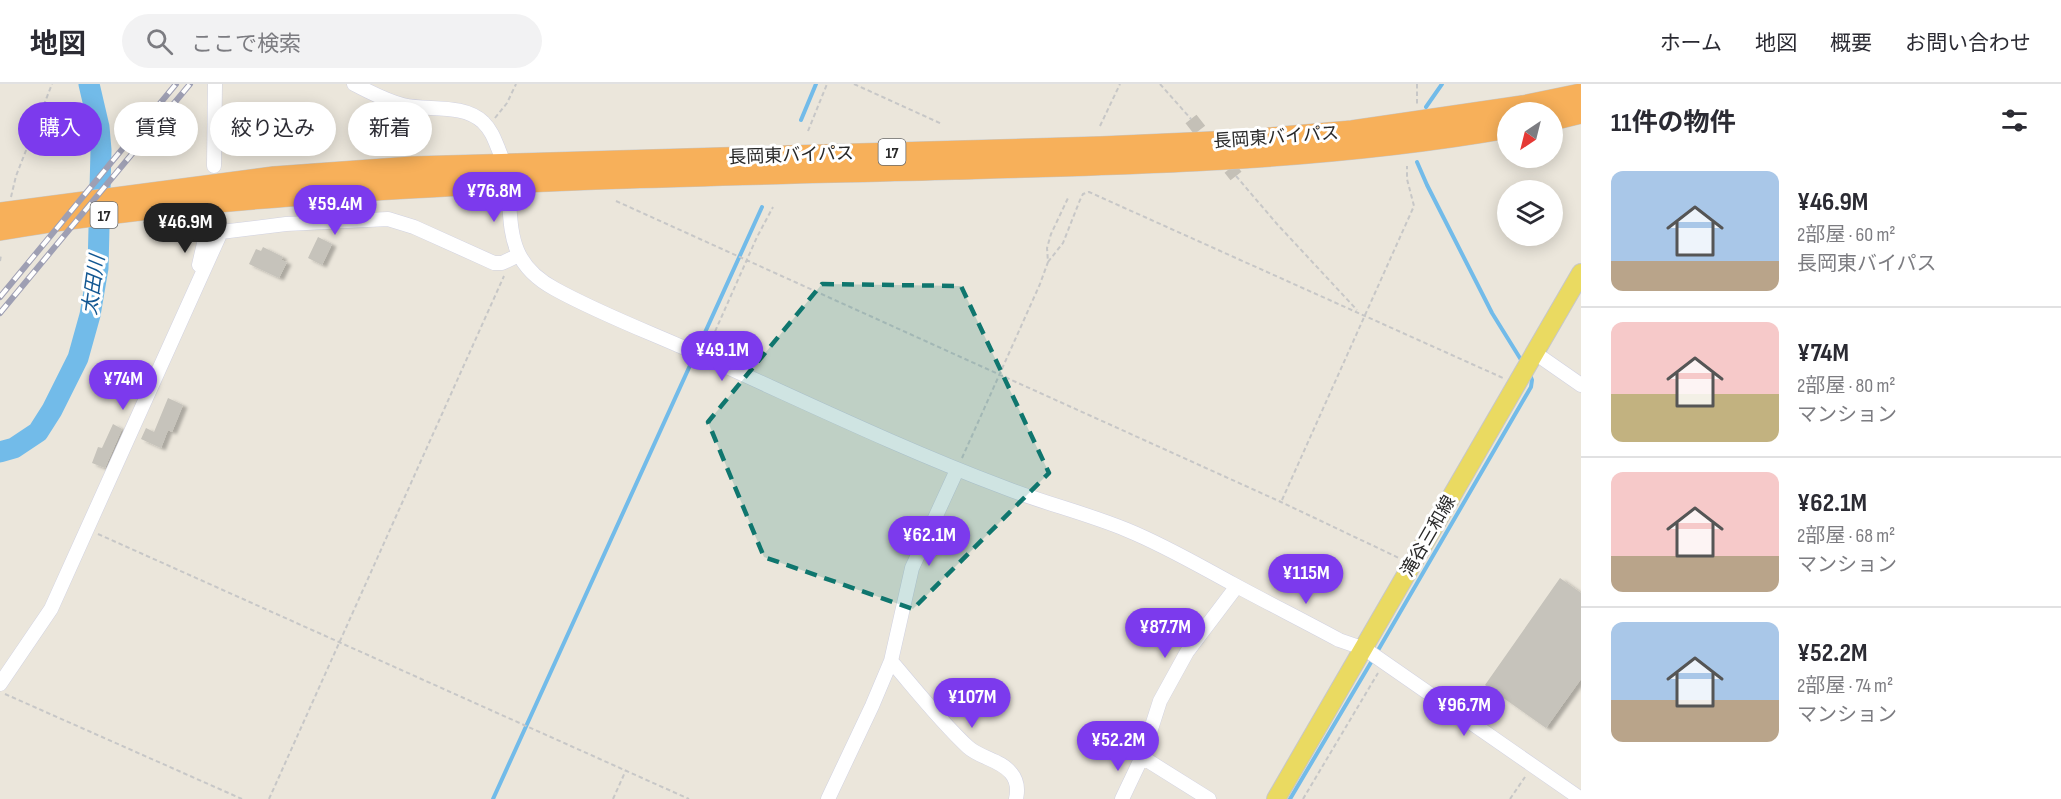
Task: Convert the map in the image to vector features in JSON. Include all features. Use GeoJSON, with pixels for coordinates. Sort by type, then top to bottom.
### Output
{"type":"FeatureCollection","features":[{"type":"Feature","properties":{"kind":"highway","name":"長岡東バイパス"},"geometry":{"type":"LineString","coordinates":[[507,173],[1235,141],[1352,131],[1524,106],[1581,94]]}},
{"type":"Feature","properties":{"kind":"highway"},"geometry":{"type":"LineString","coordinates":[[1563,117],[1581,112]]}},
{"type":"Feature","properties":{"kind":"highway"},"geometry":{"type":"LineString","coordinates":[[1563,124],[1581,120]]}},
{"type":"Feature","properties":{"kind":"highway","name":"長岡東バイパス"},"geometry":{"type":"LineString","coordinates":[[7,216],[198,196],[326,172],[412,167],[507,173],[1086,166],[1236,167],[1497,130]]}},
{"type":"Feature","properties":{"kind":"highway"},"geometry":{"type":"LineString","coordinates":[[1236,167],[1280,160],[1337,157],[1497,138]]}},
{"type":"Feature","properties":{"kind":"main road","name":"滝谷三和線"},"geometry":{"type":"LineString","coordinates":[[1276,799],[1581,273]]}},
{"type":"Feature","properties":{"kind":"street"},"geometry":{"type":"LineString","coordinates":[[214,166],[215,84]]}},
{"type":"Feature","properties":{"kind":"street"},"geometry":{"type":"LineString","coordinates":[[354,84],[382,98],[406,106],[461,112],[478,118],[492,131],[507,173],[509,216],[515,248],[529,271],[557,291],[957,470],[1127,530],[1171,550],[1339,640],[1365,649],[1581,799]]}},
{"type":"Feature","properties":{"kind":"street"},"geometry":{"type":"LineString","coordinates":[[0,684],[51,609],[221,232],[286,224],[388,219],[414,227],[494,263],[502,263],[519,255]]}},
{"type":"Feature","properties":{"kind":"street"},"geometry":{"type":"LineString","coordinates":[[194,289],[208,226]]}},
{"type":"Feature","properties":{"kind":"street"},"geometry":{"type":"LineString","coordinates":[[1535,354],[1581,385]]}},
{"type":"Feature","properties":{"kind":"street"},"geometry":{"type":"LineString","coordinates":[[828,799],[873,706],[891,661],[912,568],[957,470]]}},
{"type":"Feature","properties":{"kind":"street"},"geometry":{"type":"LineString","coordinates":[[1122,799],[1142,757],[1160,701],[1187,652],[1237,586]]}},
{"type":"Feature","properties":{"kind":"street"},"geometry":{"type":"LineString","coordinates":[[891,661],[971,750],[1006,768],[1013,775],[1018,792],[1016,799]]}},
{"type":"Feature","properties":{"kind":"street"},"geometry":{"type":"LineString","coordinates":[[1142,757],[1209,799]]}},
{"type":"Feature","properties":{"kind":"path"},"geometry":{"type":"LineString","coordinates":[[7,216],[16,176],[52,84]]}},
{"type":"Feature","properties":{"kind":"path"},"geometry":{"type":"LineString","coordinates":[[488,127],[507,103],[516,84]]}},
{"type":"Feature","properties":{"kind":"path"},"geometry":{"type":"LineString","coordinates":[[808,131],[827,84]]}},
{"type":"Feature","properties":{"kind":"path"},"geometry":{"type":"LineString","coordinates":[[854,84],[942,124]]}},
{"type":"Feature","properties":{"kind":"path"},"geometry":{"type":"LineString","coordinates":[[1100,126],[1120,84]]}},
{"type":"Feature","properties":{"kind":"path"},"geometry":{"type":"LineString","coordinates":[[1160,84],[1191,119]]}},
{"type":"Feature","properties":{"kind":"path"},"geometry":{"type":"LineString","coordinates":[[1417,84],[1417,108]]}},
{"type":"Feature","properties":{"kind":"path"},"geometry":{"type":"LineString","coordinates":[[1281,501],[1414,206],[1407,179],[1407,166]]}},
{"type":"Feature","properties":{"kind":"path"},"geometry":{"type":"LineString","coordinates":[[1236,167],[1349,304],[1363,315]]}},
{"type":"Feature","properties":{"kind":"path"},"geometry":{"type":"LineString","coordinates":[[957,470],[1048,262],[1063,243],[1083,194],[1089,192],[1517,384]]}},
{"type":"Feature","properties":{"kind":"path"},"geometry":{"type":"LineString","coordinates":[[1048,262],[1047,248],[1051,234],[1068,198]]}},
{"type":"Feature","properties":{"kind":"path"},"geometry":{"type":"LineString","coordinates":[[616,201],[1281,501],[1411,564]]}},
{"type":"Feature","properties":{"kind":"path"},"geometry":{"type":"LineString","coordinates":[[704,356],[746,261],[773,207]]}},
{"type":"Feature","properties":{"kind":"path"},"geometry":{"type":"LineString","coordinates":[[0,261],[1,255]]}},
{"type":"Feature","properties":{"kind":"path"},"geometry":{"type":"LineString","coordinates":[[269,799],[504,275],[502,263]]}},
{"type":"Feature","properties":{"kind":"path"},"geometry":{"type":"LineString","coordinates":[[87,529],[689,799]]}},
{"type":"Feature","properties":{"kind":"path"},"geometry":{"type":"LineString","coordinates":[[1303,799],[1385,663]]}},
{"type":"Feature","properties":{"kind":"path"},"geometry":{"type":"LineString","coordinates":[[0,692],[242,799]]}},
{"type":"Feature","properties":{"kind":"path"},"geometry":{"type":"LineString","coordinates":[[1510,799],[1532,766]]}},
{"type":"Feature","properties":{"kind":"path"},"geometry":{"type":"LineString","coordinates":[[613,799],[626,770]]}},
{"type":"Feature","properties":{"kind":"highlighted area"},"geometry":{"type":"Polygon","coordinates":[[[822,284],[961,286],[1049,473],[913,609],[764,557],[708,422],[822,284]]]}},
{"type":"Feature","properties":{"kind":"building"},"geometry":{"type":"Polygon","coordinates":[[[318,237],[332,244],[322,265],[308,258],[318,237]]]}},
{"type":"Feature","properties":{"kind":"building"},"geometry":{"type":"Polygon","coordinates":[[[263,247],[283,257],[281,260],[287,262],[279,278],[249,264],[256,249],[261,251],[263,247]]]}},
{"type":"Feature","properties":{"kind":"building"},"geometry":{"type":"Polygon","coordinates":[[[168,398],[183,405],[172,432],[168,430],[161,448],[141,439],[146,428],[154,432],[168,398]]]}},
{"type":"Feature","properties":{"kind":"building"},"geometry":{"type":"Polygon","coordinates":[[[113,424],[122,429],[105,468],[92,463],[98,447],[102,448],[113,424]]]}},
{"type":"Feature","properties":{"kind":"building"},"geometry":{"type":"Polygon","coordinates":[[[1560,578],[1581,593],[1581,679],[1546,728],[1485,685],[1560,578]]]}},
{"type":"Feature","properties":{"kind":"waterway","name":"太田川"},"geometry":{"type":"LineString","coordinates":[[0,452],[14,448],[38,432],[52,410],[78,358],[90,315],[98,268],[101,150],[99,127],[89,84]]}},
{"type":"Feature","properties":{"kind":"waterway"},"geometry":{"type":"LineString","coordinates":[[801,120],[816,84]]}},
{"type":"Feature","properties":{"kind":"waterway"},"geometry":{"type":"LineString","coordinates":[[1426,107],[1442,84]]}},
{"type":"Feature","properties":{"kind":"waterway"},"geometry":{"type":"LineString","coordinates":[[1417,162],[1492,313],[1523,363]]}},
{"type":"Feature","properties":{"kind":"waterway"},"geometry":{"type":"LineString","coordinates":[[493,799],[762,207]]}},
{"type":"Feature","properties":{"kind":"waterway"},"geometry":{"type":"LineString","coordinates":[[1377,652],[1531,387],[1530,375]]}},
{"type":"Feature","properties":{"kind":"waterway"},"geometry":{"type":"LineString","coordinates":[[1290,799],[1373,659]]}},
{"type":"Feature","properties":{"kind":"tunnel"},"geometry":{"type":"LineString","coordinates":[[1191,119],[1236,176]]}},
{"type":"Feature","properties":{"kind":"railway"},"geometry":{"type":"LineString","coordinates":[[0,297],[176,84]]}},
{"type":"Feature","properties":{"kind":"railway"},"geometry":{"type":"LineString","coordinates":[[0,313],[190,84]]}}]}
